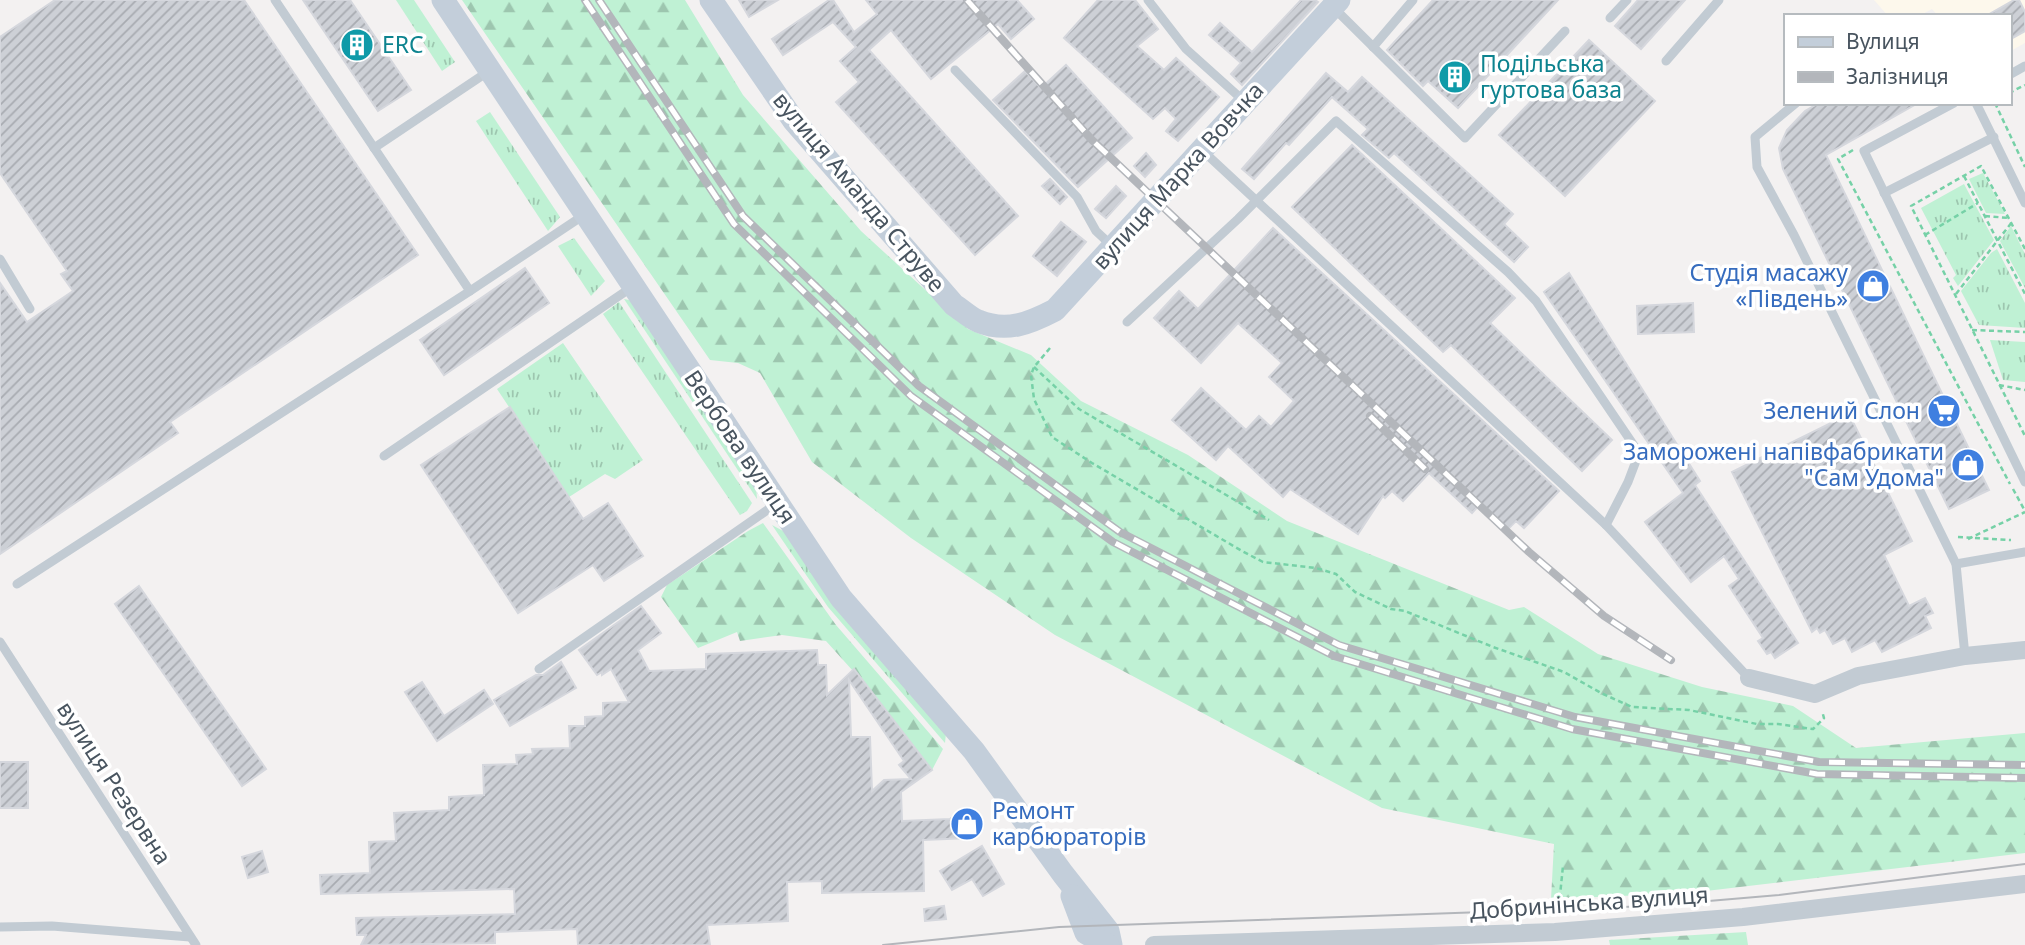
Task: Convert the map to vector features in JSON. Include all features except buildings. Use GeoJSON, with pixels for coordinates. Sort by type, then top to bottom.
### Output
{"type":"FeatureCollection","features":[{"type":"Feature","properties":{"kind":"main road","name":"Вербова вулиця"},"geometry":{"type":"LineString","coordinates":[[443,0],[841,598],[974,751],[1108,931],[1110,945]]}},
{"type":"Feature","properties":{"kind":"main road","name":"вулиця Аманда Струве"},"geometry":{"type":"LineString","coordinates":[[710,0],[794,121],[954,305],[978,321],[1002,326]]}},
{"type":"Feature","properties":{"kind":"main road","name":"вулиця Марка Вовчка"},"geometry":{"type":"LineString","coordinates":[[1002,326],[1027,325],[1055,310],[1336,3]]}},
{"type":"Feature","properties":{"kind":"street"},"geometry":{"type":"LineString","coordinates":[[1749,678],[1815,694],[1858,676],[1965,656],[2025,650]]}},
{"type":"Feature","properties":{"kind":"street","name":"Добринінська вулиця"},"geometry":{"type":"LineString","coordinates":[[1154,945],[1555,932],[1742,917],[2025,884]]}},
{"type":"Feature","properties":{"kind":"lane"},"geometry":{"type":"LineString","coordinates":[[275,0],[470,291]]}},
{"type":"Feature","properties":{"kind":"lane"},"geometry":{"type":"LineString","coordinates":[[1147,0],[1186,49],[1246,102]]}},
{"type":"Feature","properties":{"kind":"lane"},"geometry":{"type":"LineString","coordinates":[[1373,47],[1413,0]]}},
{"type":"Feature","properties":{"kind":"lane"},"geometry":{"type":"LineString","coordinates":[[1610,18],[1627,0]]}},
{"type":"Feature","properties":{"kind":"lane"},"geometry":{"type":"LineString","coordinates":[[1666,61],[1719,0]]}},
{"type":"Feature","properties":{"kind":"lane"},"geometry":{"type":"LineString","coordinates":[[1336,3],[1373,47],[1465,138],[1565,31]]}},
{"type":"Feature","properties":{"kind":"lane"},"geometry":{"type":"LineString","coordinates":[[374,148],[490,70]]}},
{"type":"Feature","properties":{"kind":"lane"},"geometry":{"type":"LineString","coordinates":[[955,70],[1077,197],[1096,231],[1113,247]]}},
{"type":"Feature","properties":{"kind":"lane"},"geometry":{"type":"LineString","coordinates":[[1794,105],[1755,137],[1757,167],[1794,235],[1956,564],[1965,656]]}},
{"type":"Feature","properties":{"kind":"lane"},"geometry":{"type":"LineString","coordinates":[[1950,105],[1864,151],[2024,476]]}},
{"type":"Feature","properties":{"kind":"lane"},"geometry":{"type":"LineString","coordinates":[[1977,105],[2025,203]]}},
{"type":"Feature","properties":{"kind":"lane"},"geometry":{"type":"LineString","coordinates":[[1127,322],[1257,201],[1336,121],[1508,272],[1536,301],[1639,453],[1606,525]]}},
{"type":"Feature","properties":{"kind":"lane"},"geometry":{"type":"LineString","coordinates":[[1884,192],[1994,136]]}},
{"type":"Feature","properties":{"kind":"lane"},"geometry":{"type":"LineString","coordinates":[[1202,150],[1606,525],[1749,678]]}},
{"type":"Feature","properties":{"kind":"lane"},"geometry":{"type":"LineString","coordinates":[[17,584],[585,214]]}},
{"type":"Feature","properties":{"kind":"lane"},"geometry":{"type":"LineString","coordinates":[[0,259],[30,309]]}},
{"type":"Feature","properties":{"kind":"lane"},"geometry":{"type":"LineString","coordinates":[[384,456],[633,286]]}},
{"type":"Feature","properties":{"kind":"lane"},"geometry":{"type":"LineString","coordinates":[[539,669],[778,503]]}},
{"type":"Feature","properties":{"kind":"lane"},"geometry":{"type":"LineString","coordinates":[[1956,564],[2025,552]]}},
{"type":"Feature","properties":{"kind":"lane","name":"вулиця Резервна"},"geometry":{"type":"LineString","coordinates":[[0,642],[193,941]]}},
{"type":"Feature","properties":{"kind":"lane"},"geometry":{"type":"LineString","coordinates":[[0,927],[52,926],[193,941]]}},
{"type":"Feature","properties":{"kind":"path"},"geometry":{"type":"LineString","coordinates":[[1996,105],[2025,167]]}},
{"type":"Feature","properties":{"kind":"path"},"geometry":{"type":"LineString","coordinates":[[2025,249],[1981,166],[1911,206],[2025,436]]}},
{"type":"Feature","properties":{"kind":"path"},"geometry":{"type":"LineString","coordinates":[[1964,176],[2025,294]]}},
{"type":"Feature","properties":{"kind":"path"},"geometry":{"type":"LineString","coordinates":[[1925,235],[1978,203]]}},
{"type":"Feature","properties":{"kind":"path"},"geometry":{"type":"LineString","coordinates":[[1984,216],[2009,218]]}},
{"type":"Feature","properties":{"kind":"path"},"geometry":{"type":"LineString","coordinates":[[1955,295],[2012,222]]}},
{"type":"Feature","properties":{"kind":"path"},"geometry":{"type":"LineString","coordinates":[[1972,330],[2025,332]]}},
{"type":"Feature","properties":{"kind":"path"},"geometry":{"type":"LineString","coordinates":[[1050,348],[1034,367],[1031,375],[1034,399],[1052,437],[1263,562],[1316,568],[1336,574],[1355,592],[1391,609],[1405,611],[1493,648],[1564,672],[1632,707],[1689,710],[1756,724],[1813,729],[1824,718],[1815,694]]}},
{"type":"Feature","properties":{"kind":"path"},"geometry":{"type":"LineString","coordinates":[[1034,367],[1079,409],[1269,520]]}},
{"type":"Feature","properties":{"kind":"path"},"geometry":{"type":"LineString","coordinates":[[1999,386],[2025,390]]}},
{"type":"Feature","properties":{"kind":"path"},"geometry":{"type":"LineString","coordinates":[[1967,539],[2025,512]]}},
{"type":"Feature","properties":{"kind":"path"},"geometry":{"type":"LineString","coordinates":[[1951,531],[1961,539],[2016,540]]}},
{"type":"Feature","properties":{"kind":"path"},"geometry":{"type":"LineString","coordinates":[[1555,932],[1563,866]]}},
{"type":"Feature","properties":{"kind":"shaded area"},"geometry":{"type":"Polygon","coordinates":[[[1874,0],[2025,0],[2025,43],[2011,51],[2011,14],[1936,14],[1932,9],[1923,14],[1886,14],[1874,0]]]}},
{"type":"Feature","properties":{"kind":"green space"},"geometry":{"type":"Polygon","coordinates":[[[396,0],[414,0],[455,62],[442,71],[396,0]]]}},
{"type":"Feature","properties":{"kind":"green space"},"geometry":{"type":"Polygon","coordinates":[[[462,0],[685,0],[743,95],[861,231],[968,329],[1031,355],[1081,401],[1188,455],[1287,521],[1509,610],[1524,607],[1598,654],[1702,687],[1793,706],[1856,748],[2025,733],[2025,853],[1689,893],[1551,899],[1554,844],[1382,808],[1055,635],[911,538],[812,462],[760,373],[738,363],[710,360],[462,0]]]}},
{"type":"Feature","properties":{"kind":"green space"},"geometry":{"type":"Polygon","coordinates":[[[490,112],[560,217],[548,231],[476,121],[490,112]]]}},
{"type":"Feature","properties":{"kind":"green space"},"geometry":{"type":"Polygon","coordinates":[[[1983,173],[2005,214],[1986,213],[1969,179],[1983,173]]]}},
{"type":"Feature","properties":{"kind":"green space"},"geometry":{"type":"Polygon","coordinates":[[[1964,184],[1994,240],[1958,286],[1953,278],[1956,275],[1921,208],[1964,184]]]}},
{"type":"Feature","properties":{"kind":"green space"},"geometry":{"type":"Polygon","coordinates":[[[2011,226],[2025,254],[2025,288],[2000,241],[2011,226]]]}},
{"type":"Feature","properties":{"kind":"green space"},"geometry":{"type":"Polygon","coordinates":[[[574,238],[605,281],[591,296],[558,246],[574,238]]]}},
{"type":"Feature","properties":{"kind":"green space"},"geometry":{"type":"Polygon","coordinates":[[[1997,249],[2025,303],[2025,328],[1979,325],[1961,291],[1997,249]]]}},
{"type":"Feature","properties":{"kind":"green space"},"geometry":{"type":"Polygon","coordinates":[[[624,299],[634,301],[756,486],[757,499],[624,299]]]}},
{"type":"Feature","properties":{"kind":"green space"},"geometry":{"type":"Polygon","coordinates":[[[619,302],[752,503],[747,511],[740,515],[603,314],[619,302]]]}},
{"type":"Feature","properties":{"kind":"green space"},"geometry":{"type":"Polygon","coordinates":[[[1990,340],[2025,342],[2025,382],[2003,380],[1990,340]]]}},
{"type":"Feature","properties":{"kind":"green space"},"geometry":{"type":"Polygon","coordinates":[[[563,343],[643,460],[615,479],[605,474],[569,497],[497,389],[563,343]]]}},
{"type":"Feature","properties":{"kind":"green space"},"geometry":{"type":"Polygon","coordinates":[[[763,523],[836,625],[943,749],[932,770],[871,691],[826,641],[782,635],[740,641],[737,632],[698,648],[661,597],[667,585],[763,523]]]}},
{"type":"Feature","properties":{"kind":"green space"},"geometry":{"type":"Polygon","coordinates":[[[772,525],[785,532],[946,733],[945,743],[828,607],[772,525]]]}},
{"type":"Feature","properties":{"kind":"green space"},"geometry":{"type":"Polygon","coordinates":[[[1746,932],[1748,945],[1610,945],[1609,940],[1746,932]]]}},
{"type":"Feature","properties":{"kind":"tram line"},"geometry":{"type":"LineString","coordinates":[[883,945],[1059,927],[1650,906],[1779,895],[2025,864]]}},
{"type":"Feature","properties":{"kind":"railway"},"geometry":{"type":"LineString","coordinates":[[585,0],[734,224],[911,396],[1113,542],[1334,656],[1572,729],[1817,774],[2025,778]]}},
{"type":"Feature","properties":{"kind":"railway"},"geometry":{"type":"LineString","coordinates":[[599,0],[743,216],[919,386],[1120,532],[1339,645],[1575,717],[1819,762],[2025,765]]}},
{"type":"Feature","properties":{"kind":"railway"},"geometry":{"type":"LineString","coordinates":[[967,0],[1092,140],[1529,552],[1604,616],[1671,660]]}},
{"type":"Feature","properties":{"kind":"railway"},"geometry":{"type":"LineString","coordinates":[[1370,416],[1425,469]]}},
{"type":"Feature","properties":{"kind":"place","name":"ERC"},"geometry":{"type":"Point","coordinates":[357,45]}},
{"type":"Feature","properties":{"kind":"place","name":"Подільська гуртова база"},"geometry":{"type":"Point","coordinates":[1455,77]}},
{"type":"Feature","properties":{"kind":"place","name":"Студія масажу «Південь»"},"geometry":{"type":"Point","coordinates":[1873,286]}},
{"type":"Feature","properties":{"kind":"place","name":"Зелений Слон"},"geometry":{"type":"Point","coordinates":[1944,411]}},
{"type":"Feature","properties":{"kind":"place","name":"Заморожені напівфабрикати \"Сам Удома\""},"geometry":{"type":"Point","coordinates":[1968,465]}},
{"type":"Feature","properties":{"kind":"place","name":"Ремонт карбюраторів"},"geometry":{"type":"Point","coordinates":[967,824]}}]}
